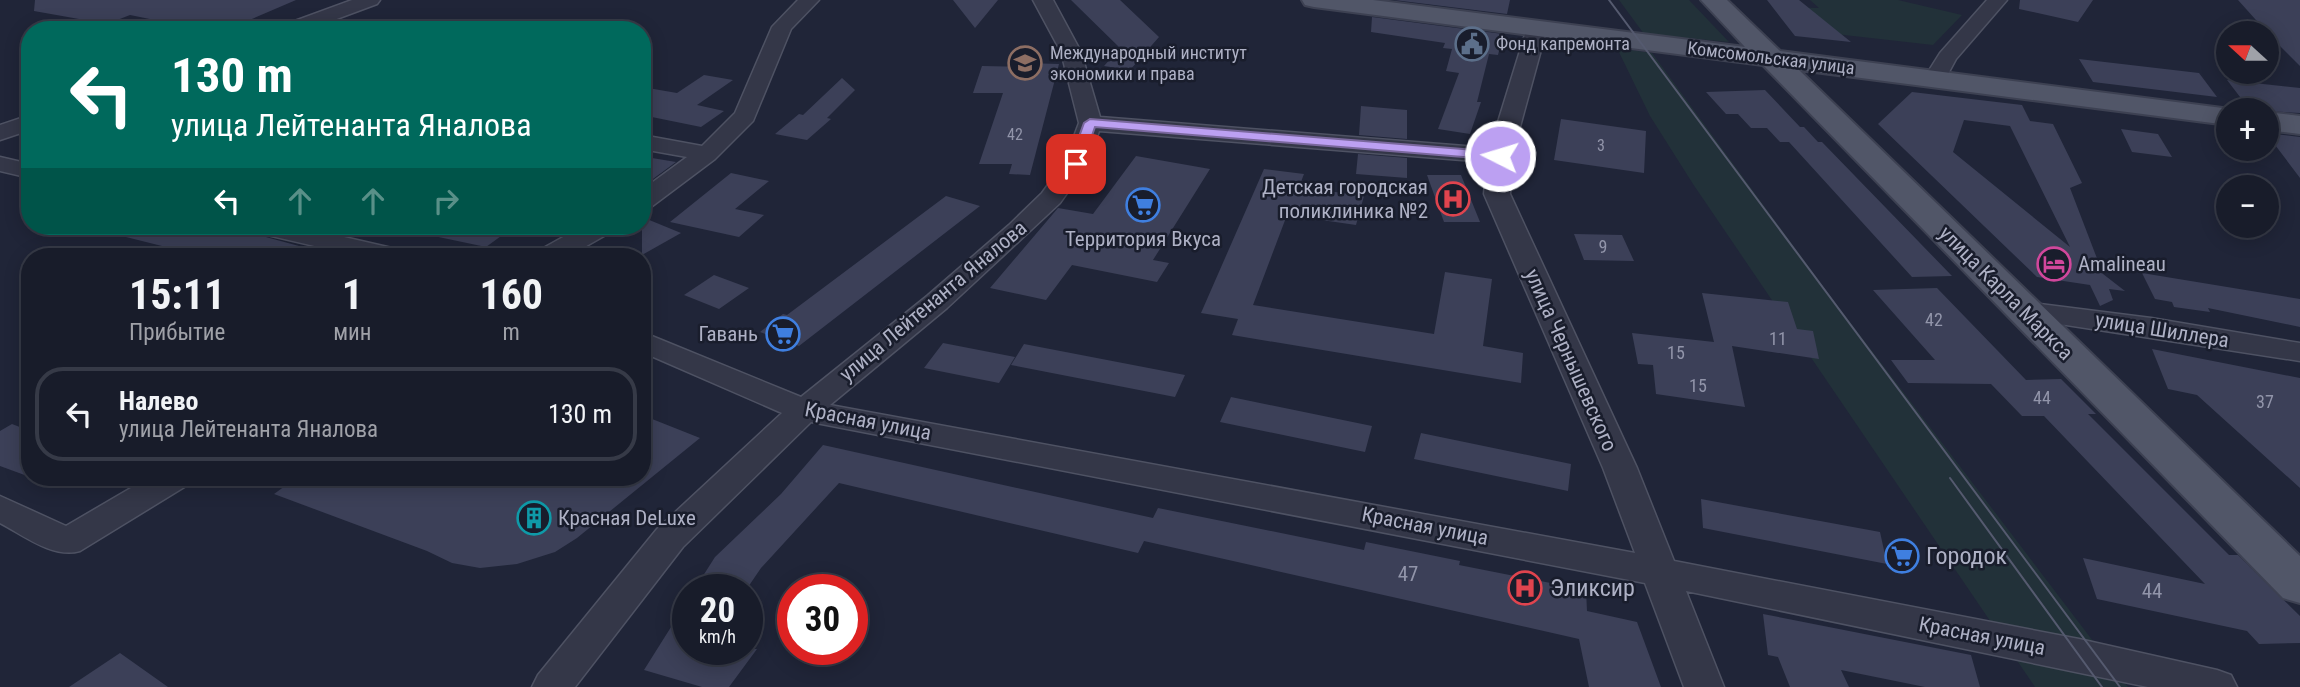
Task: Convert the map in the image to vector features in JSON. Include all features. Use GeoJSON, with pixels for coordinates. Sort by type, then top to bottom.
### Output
{"type":"FeatureCollection","features":[{"type":"Feature","properties":{"kind":"main road","name":"Комсомольская улица"},"geometry":{"type":"LineString","coordinates":[[1314,0],[2216,115]]}},
{"type":"Feature","properties":{"kind":"main road","name":"улица Карла Маркса"},"geometry":{"type":"LineString","coordinates":[[1713,0],[1781,59]]}},
{"type":"Feature","properties":{"kind":"main road","name":"улица Карла Маркса"},"geometry":{"type":"LineString","coordinates":[[1727,0],[1781,59],[2034,311],[2300,585]]}},
{"type":"Feature","properties":{"kind":"main road"},"geometry":{"type":"LineString","coordinates":[[2279,123],[2300,125]]}},
{"type":"Feature","properties":{"kind":"main road","name":"улица Карла Маркса"},"geometry":{"type":"LineString","coordinates":[[2034,311],[2300,559]]}},
{"type":"Feature","properties":{"kind":"street"},"geometry":{"type":"LineString","coordinates":[[313,21],[370,0]]}},
{"type":"Feature","properties":{"kind":"street"},"geometry":{"type":"LineString","coordinates":[[651,195],[707,154],[745,116],[782,27],[809,0]]}},
{"type":"Feature","properties":{"kind":"street"},"geometry":{"type":"LineString","coordinates":[[1043,0],[1071,52],[1090,123],[1500,156]]}},
{"type":"Feature","properties":{"kind":"street"},"geometry":{"type":"LineString","coordinates":[[1934,80],[1947,57],[1997,0]]}},
{"type":"Feature","properties":{"kind":"street","name":"улица Чернышевского"},"geometry":{"type":"LineString","coordinates":[[1537,28],[1500,156],[1497,194],[1620,468],[1657,571],[1704,687]]}},
{"type":"Feature","properties":{"kind":"street","name":"улица Лейтенанта Яналова"},"geometry":{"type":"LineString","coordinates":[[552,687],[670,538],[804,410],[937,302],[1018,231],[1051,198],[1076,164],[1090,123]]}},
{"type":"Feature","properties":{"kind":"street"},"geometry":{"type":"LineString","coordinates":[[0,133],[21,125]]}},
{"type":"Feature","properties":{"kind":"street"},"geometry":{"type":"LineString","coordinates":[[651,144],[707,154]]}},
{"type":"Feature","properties":{"kind":"street"},"geometry":{"type":"LineString","coordinates":[[0,164],[21,169]]}},
{"type":"Feature","properties":{"kind":"street"},"geometry":{"type":"LineString","coordinates":[[301,235],[357,248]]}},
{"type":"Feature","properties":{"kind":"street"},"geometry":{"type":"LineString","coordinates":[[564,248],[586,235]]}},
{"type":"Feature","properties":{"kind":"street","name":"улица Шиллера"},"geometry":{"type":"LineString","coordinates":[[2034,311],[2300,352]]}},
{"type":"Feature","properties":{"kind":"street","name":"Красная улица"},"geometry":{"type":"LineString","coordinates":[[651,345],[804,410],[1657,571],[2078,655],[2217,687]]}},
{"type":"Feature","properties":{"kind":"street"},"geometry":{"type":"LineString","coordinates":[[0,508],[66,542],[160,486]]}},
{"type":"Feature","properties":{"kind":"shaded area"},"geometry":{"type":"Polygon","coordinates":[[[1619,0],[1689,0],[1729,42],[1644,34],[1619,0]]]}},
{"type":"Feature","properties":{"kind":"shaded area"},"geometry":{"type":"Polygon","coordinates":[[[1810,0],[1898,0],[1962,15],[1933,45],[1800,30],[1776,7],[1819,8],[1810,0]]]}},
{"type":"Feature","properties":{"kind":"shaded area"},"geometry":{"type":"Polygon","coordinates":[[[1617,48],[1652,53],[1831,297],[2128,687],[2035,687],[1693,184],[1650,116],[1617,48]]]}},
{"type":"Feature","properties":{"kind":"building"},"geometry":{"type":"Polygon","coordinates":[[[35,0],[296,0],[247,21],[160,21],[130,15],[115,21],[90,21],[34,11],[35,0]]]}},
{"type":"Feature","properties":{"kind":"building"},"geometry":{"type":"Polygon","coordinates":[[[953,0],[998,0],[975,28],[953,0]]]}},
{"type":"Feature","properties":{"kind":"building"},"geometry":{"type":"Polygon","coordinates":[[[1071,0],[1120,0],[1159,37],[1130,70],[1104,66],[1120,48],[1071,0]]]}},
{"type":"Feature","properties":{"kind":"building"},"geometry":{"type":"Polygon","coordinates":[[[1394,0],[1510,0],[1507,14],[1394,0]]]}},
{"type":"Feature","properties":{"kind":"building"},"geometry":{"type":"Polygon","coordinates":[[[1767,0],[1799,0],[1851,42],[1795,36],[1767,0]]]}},
{"type":"Feature","properties":{"kind":"building"},"geometry":{"type":"Polygon","coordinates":[[[2020,0],[2093,0],[2078,22],[2019,9],[2020,0]]]}},
{"type":"Feature","properties":{"kind":"building"},"geometry":{"type":"Polygon","coordinates":[[[2238,0],[2300,0],[2300,66],[2279,45],[2279,21],[2257,21],[2238,0]]]}},
{"type":"Feature","properties":{"kind":"building"},"geometry":{"type":"Polygon","coordinates":[[[1372,17],[1503,34],[1498,55],[1489,54],[1477,102],[1481,102],[1470,134],[1438,129],[1459,73],[1446,71],[1452,49],[1443,48],[1445,43],[1371,32],[1372,17]]]}},
{"type":"Feature","properties":{"kind":"building"},"geometry":{"type":"Polygon","coordinates":[[[2079,59],[2199,73],[2217,97],[2093,82],[2079,59]]]}},
{"type":"Feature","properties":{"kind":"building"},"geometry":{"type":"Polygon","coordinates":[[[1025,63],[1059,64],[1030,175],[1009,174],[1012,164],[979,164],[1003,93],[973,93],[982,66],[1024,67],[1025,63]]]}},
{"type":"Feature","properties":{"kind":"building"},"geometry":{"type":"Polygon","coordinates":[[[704,75],[733,80],[697,105],[724,111],[701,127],[651,117],[651,89],[677,93],[704,75]]]}},
{"type":"Feature","properties":{"kind":"building"},"geometry":{"type":"Polygon","coordinates":[[[842,78],[855,90],[827,118],[831,119],[807,140],[775,134],[799,114],[803,115],[842,78]]]}},
{"type":"Feature","properties":{"kind":"building"},"geometry":{"type":"Polygon","coordinates":[[[2230,84],[2300,88],[2300,113],[2279,112],[2279,98],[2241,98],[2230,84]]]}},
{"type":"Feature","properties":{"kind":"building"},"geometry":{"type":"Polygon","coordinates":[[[1765,90],[1800,127],[1804,127],[1818,142],[1822,142],[1952,276],[1912,277],[1789,142],[1780,142],[1767,128],[1751,128],[1738,114],[1726,114],[1706,92],[1765,90]]]}},
{"type":"Feature","properties":{"kind":"building"},"geometry":{"type":"Polygon","coordinates":[[[1912,92],[2022,105],[2030,121],[2053,124],[2082,183],[2070,188],[2103,274],[2125,291],[2109,289],[2113,300],[2100,306],[2090,285],[2037,277],[1878,124],[1912,92]],[[1964,120],[1953,152],[2070,247],[2010,126],[1964,120]]]}},
{"type":"Feature","properties":{"kind":"building"},"geometry":{"type":"Polygon","coordinates":[[[1361,106],[1407,110],[1407,139],[1359,135],[1361,106]]]}},
{"type":"Feature","properties":{"kind":"building"},"geometry":{"type":"Polygon","coordinates":[[[1561,119],[1646,131],[1644,173],[1554,160],[1561,119]]]}},
{"type":"Feature","properties":{"kind":"building"},"geometry":{"type":"Polygon","coordinates":[[[2121,129],[2158,134],[2172,157],[2132,152],[2121,129]]]}},
{"type":"Feature","properties":{"kind":"building"},"geometry":{"type":"Polygon","coordinates":[[[2279,135],[2300,137],[2300,178],[2279,150],[2279,135]]]}},
{"type":"Feature","properties":{"kind":"building"},"geometry":{"type":"Polygon","coordinates":[[[1358,154],[1407,158],[1407,178],[1356,174],[1358,154]]]}},
{"type":"Feature","properties":{"kind":"building"},"geometry":{"type":"Polygon","coordinates":[[[1136,156],[1210,169],[1153,260],[1169,263],[1157,282],[1072,265],[1046,300],[990,288],[1058,208],[1093,214],[1136,156]]]}},
{"type":"Feature","properties":{"kind":"building"},"geometry":{"type":"Polygon","coordinates":[[[652,158],[676,162],[651,180],[652,158]]]}},
{"type":"Feature","properties":{"kind":"building"},"geometry":{"type":"Polygon","coordinates":[[[1264,169],[1304,174],[1299,187],[1364,196],[1356,225],[1287,215],[1253,305],[1434,334],[1445,272],[1492,279],[1483,346],[1523,353],[1521,383],[1232,335],[1238,319],[1201,313],[1264,169]]]}},
{"type":"Feature","properties":{"kind":"building"},"geometry":{"type":"Polygon","coordinates":[[[731,173],[769,181],[735,209],[764,215],[739,237],[670,222],[731,173]]]}},
{"type":"Feature","properties":{"kind":"building","name":"Детская городская поликлиника №2"},"geometry":{"type":"Polygon","coordinates":[[[1427,175],[1461,175],[1480,222],[1444,222],[1427,175]]]}},
{"type":"Feature","properties":{"kind":"building"},"geometry":{"type":"Polygon","coordinates":[[[946,196],[980,206],[799,346],[760,332],[783,314],[787,315],[946,196]]]}},
{"type":"Feature","properties":{"kind":"building"},"geometry":{"type":"Polygon","coordinates":[[[651,221],[681,233],[651,250],[642,248],[642,235],[651,235],[651,221]]]}},
{"type":"Feature","properties":{"kind":"building"},"geometry":{"type":"Polygon","coordinates":[[[1574,234],[1622,235],[1634,261],[1584,260],[1574,234]]]}},
{"type":"Feature","properties":{"kind":"building"},"geometry":{"type":"Polygon","coordinates":[[[118,235],[258,235],[306,248],[170,248],[118,235]]]}},
{"type":"Feature","properties":{"kind":"building"},"geometry":{"type":"Polygon","coordinates":[[[429,235],[503,235],[486,247],[429,235]]]}},
{"type":"Feature","properties":{"kind":"building"},"geometry":{"type":"Polygon","coordinates":[[[2142,273],[2300,299],[2300,327],[2208,308],[2210,312],[2174,307],[2172,302],[2155,299],[2142,273]]]}},
{"type":"Feature","properties":{"kind":"building"},"geometry":{"type":"Polygon","coordinates":[[[714,275],[749,288],[719,309],[684,295],[714,275]]]}},
{"type":"Feature","properties":{"kind":"building"},"geometry":{"type":"Polygon","coordinates":[[[1937,288],[2026,380],[2061,379],[2096,414],[2088,414],[2229,555],[2238,555],[2300,616],[2300,643],[2259,644],[2247,631],[2097,599],[2083,558],[2205,584],[2044,416],[2022,416],[1991,384],[1908,383],[1891,360],[1935,360],[1873,290],[1937,288]]]}},
{"type":"Feature","properties":{"kind":"building"},"geometry":{"type":"Polygon","coordinates":[[[1702,293],[1788,302],[1797,329],[1813,331],[1819,359],[1732,346],[1745,407],[1656,394],[1653,365],[1638,364],[1632,333],[1714,342],[1702,293]]]}},
{"type":"Feature","properties":{"kind":"building"},"geometry":{"type":"Polygon","coordinates":[[[943,343],[1015,357],[999,383],[924,368],[943,343]]]}},
{"type":"Feature","properties":{"kind":"building"},"geometry":{"type":"Polygon","coordinates":[[[1024,344],[1185,375],[1175,397],[1011,365],[1024,344]]]}},
{"type":"Feature","properties":{"kind":"building"},"geometry":{"type":"Polygon","coordinates":[[[2152,349],[2300,378],[2300,488],[2197,395],[2168,389],[2152,349]]]}},
{"type":"Feature","properties":{"kind":"building"},"geometry":{"type":"Polygon","coordinates":[[[1231,397],[1372,426],[1365,452],[1220,422],[1231,397]]]}},
{"type":"Feature","properties":{"kind":"building"},"geometry":{"type":"Polygon","coordinates":[[[651,419],[700,438],[651,478],[651,419]]]}},
{"type":"Feature","properties":{"kind":"building"},"geometry":{"type":"Polygon","coordinates":[[[12,424],[21,428],[21,474],[0,466],[0,431],[12,424]]]}},
{"type":"Feature","properties":{"kind":"building"},"geometry":{"type":"Polygon","coordinates":[[[1421,433],[1571,464],[1568,491],[1414,459],[1421,433]]]}},
{"type":"Feature","properties":{"kind":"building"},"geometry":{"type":"Polygon","coordinates":[[[823,445],[1153,518],[1158,508],[1364,550],[1366,542],[1460,561],[1459,565],[1586,590],[1587,611],[1637,622],[1661,687],[1589,687],[1579,639],[1144,541],[1138,553],[839,483],[757,574],[704,574],[715,557],[781,494],[823,445]]]}},
{"type":"Feature","properties":{"kind":"building"},"geometry":{"type":"Polygon","coordinates":[[[285,486],[641,486],[577,538],[555,552],[517,564],[480,568],[452,563],[427,551],[274,494],[285,486]]]}},
{"type":"Feature","properties":{"kind":"building"},"geometry":{"type":"Polygon","coordinates":[[[1701,499],[1880,532],[1887,564],[1703,528],[1701,499]]]}},
{"type":"Feature","properties":{"kind":"building"},"geometry":{"type":"Polygon","coordinates":[[[1763,614],[1971,655],[1980,687],[1925,687],[1841,670],[1849,687],[1790,687],[1778,657],[1768,655],[1763,614]]]}},
{"type":"Feature","properties":{"kind":"building"},"geometry":{"type":"Polygon","coordinates":[[[672,625],[672,665],[745,665],[729,687],[702,687],[644,670],[672,625]]]}},
{"type":"Feature","properties":{"kind":"building"},"geometry":{"type":"Polygon","coordinates":[[[120,653],[168,687],[69,687],[120,653]]]}},
{"type":"Feature","properties":{"kind":"tram line"},"geometry":{"type":"LineString","coordinates":[[1609,0],[2120,687]]}},
{"type":"Feature","properties":{"kind":"tram line"},"geometry":{"type":"LineString","coordinates":[[1950,478],[2102,687]]}},
{"type":"Feature","properties":{"kind":"place","name":"Фонд капремонта"},"geometry":{"type":"Point","coordinates":[1472,44]}},
{"type":"Feature","properties":{"kind":"place","name":"Международный институт экономики и права"},"geometry":{"type":"Point","coordinates":[1025,63]}},
{"type":"Feature","properties":{"kind":"place","name":"Детская городская поликлиника №2"},"geometry":{"type":"Point","coordinates":[1453,199]}},
{"type":"Feature","properties":{"kind":"place","name":"Территория Вкуса"},"geometry":{"type":"Point","coordinates":[1143,205]}},
{"type":"Feature","properties":{"kind":"place","name":"Amalineau"},"geometry":{"type":"Point","coordinates":[2054,264]}},
{"type":"Feature","properties":{"kind":"place","name":"Гавань"},"geometry":{"type":"Point","coordinates":[783,334]}},
{"type":"Feature","properties":{"kind":"place","name":"Красная DeLuxe"},"geometry":{"type":"Point","coordinates":[534,518]}},
{"type":"Feature","properties":{"kind":"place","name":"Городок"},"geometry":{"type":"Point","coordinates":[1902,556]}},
{"type":"Feature","properties":{"kind":"place","name":"Эликсир"},"geometry":{"type":"Point","coordinates":[1525,588]}},
{"type":"Feature","properties":{"kind":"route"},"geometry":{"type":"LineString","coordinates":[[1076,164],[1090,123],[1500,156]]}}]}
